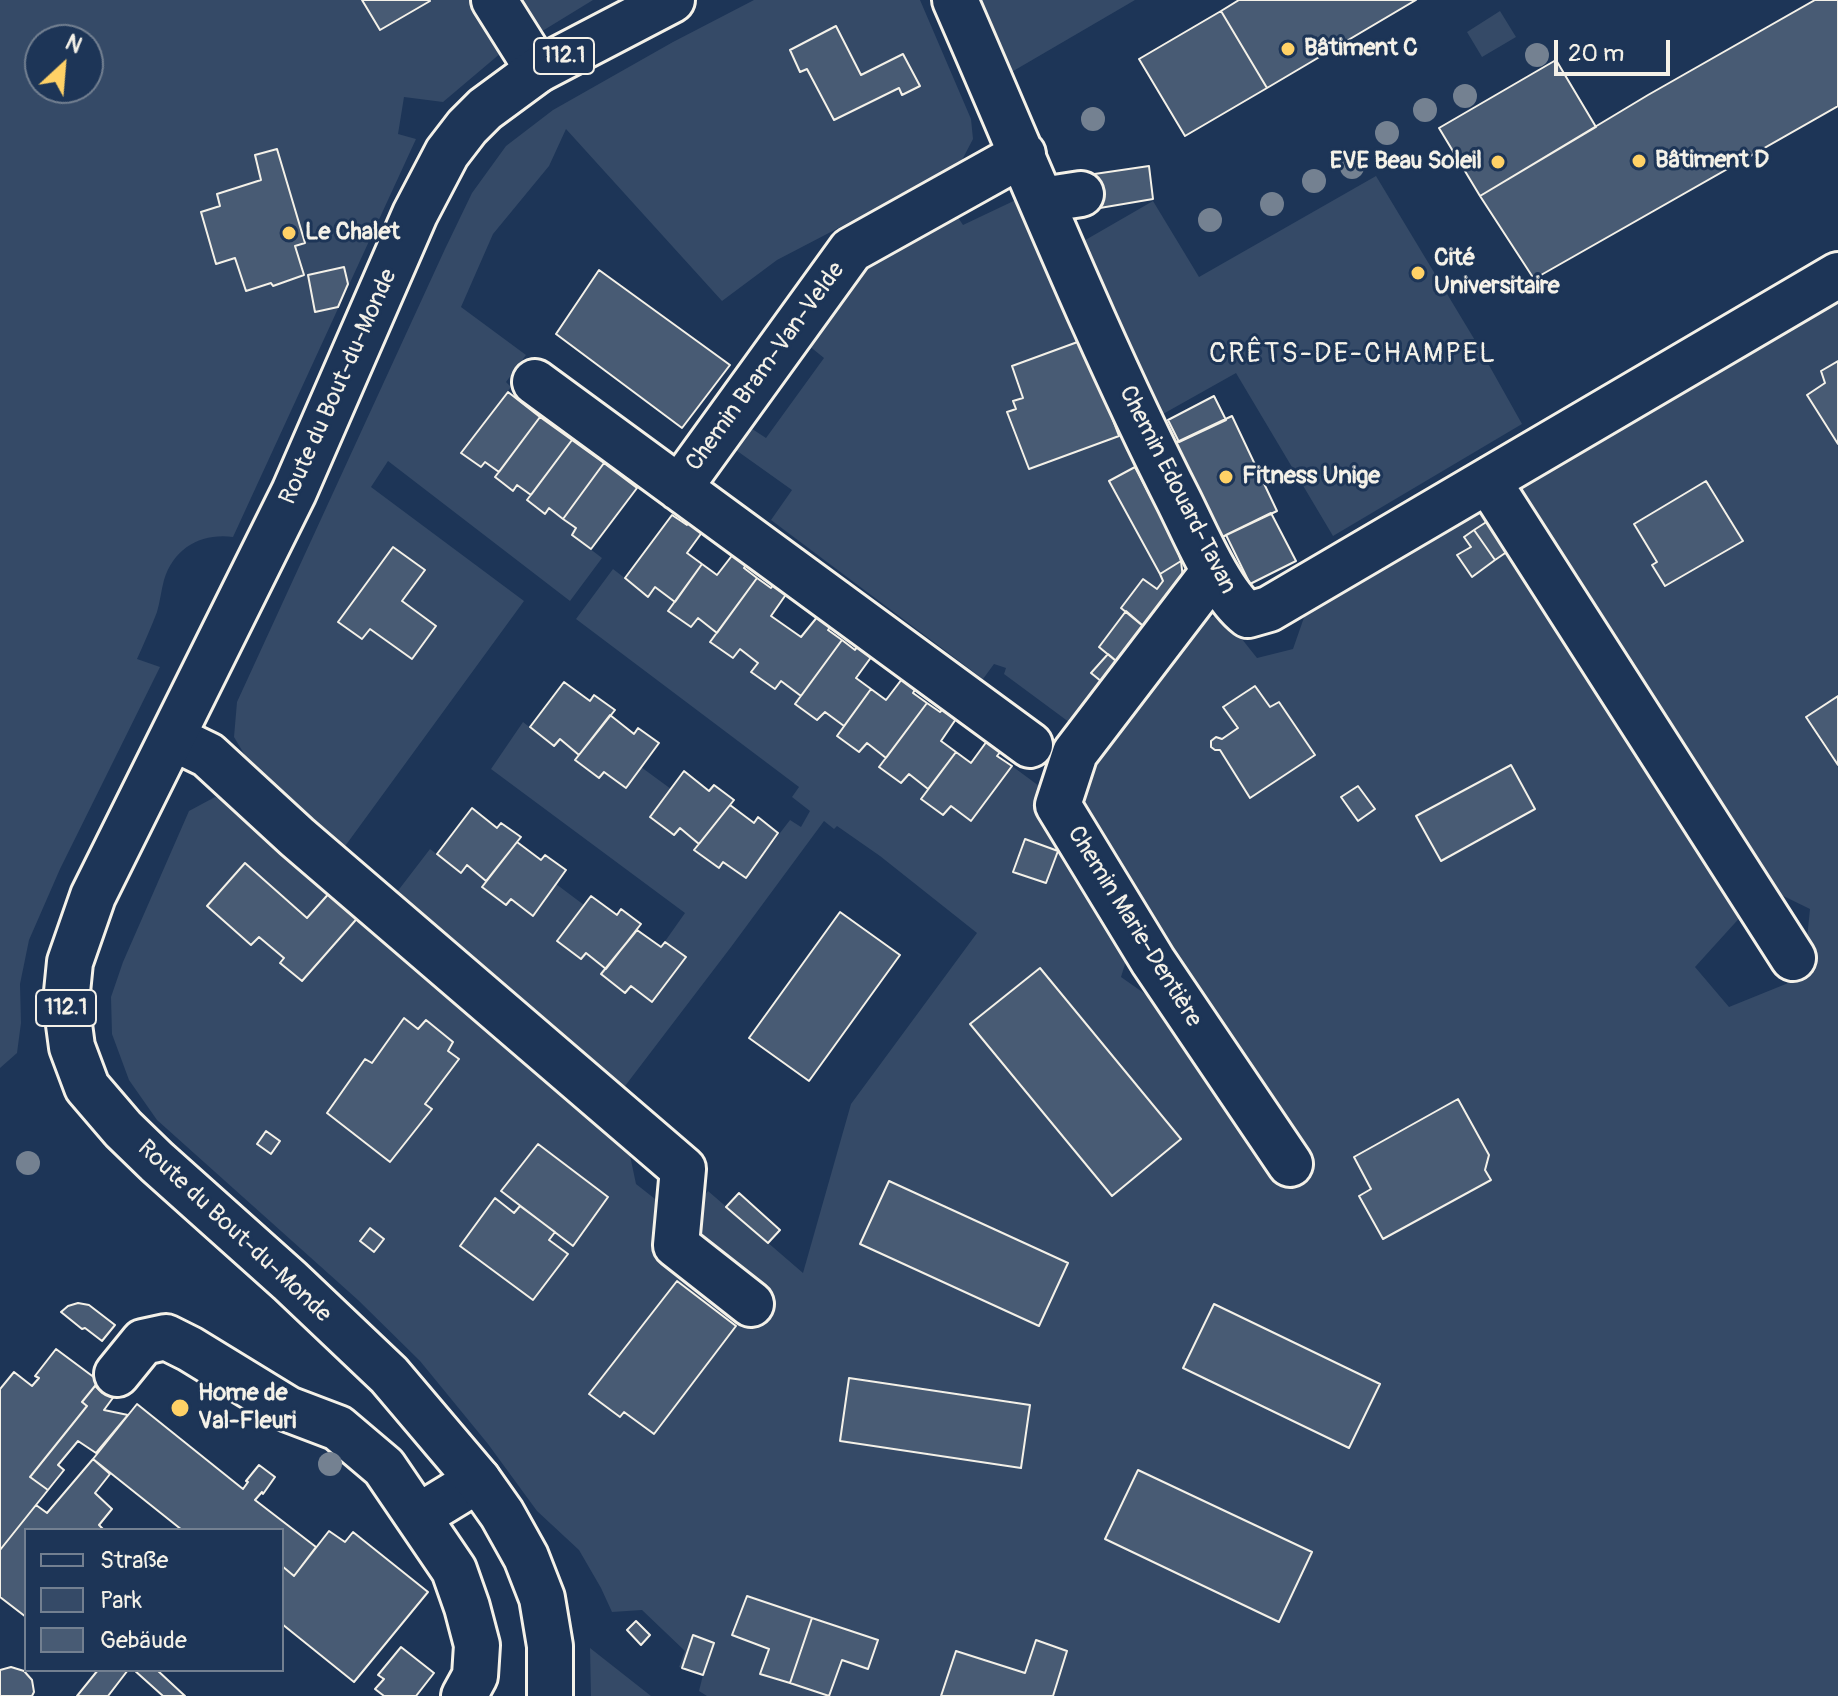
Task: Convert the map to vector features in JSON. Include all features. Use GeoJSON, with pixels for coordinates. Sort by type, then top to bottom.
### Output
{"type":"FeatureCollection","features":[{"type":"Feature","properties":{"kind":"street"},"geometry":{"type":"LineString","coordinates":[[494,0],[538,70]]}},
{"type":"Feature","properties":{"kind":"street","name":"Route du Bout-du-Monde"},"geometry":{"type":"LineString","coordinates":[[550,1696],[550,1646],[542,1598],[526,1557],[502,1514],[478,1480],[389,1375],[157,1162],[87,1087],[72,1047],[66,1002],[70,962],[93,896],[294,492],[429,183],[447,153],[467,127],[510,89],[538,70],[672,0]]}},
{"type":"Feature","properties":{"kind":"street","name":"Chemin Edouard-Tavan"},"geometry":{"type":"LineString","coordinates":[[955,0],[1023,154],[1061,197],[1141,427],[1214,571],[1240,609],[1248,615],[1269,609],[1838,275]]}},
{"type":"Feature","properties":{"kind":"street","name":"Chemin Bram-Van-Velde"},"geometry":{"type":"LineString","coordinates":[[679,488],[851,250],[1023,154]]}},
{"type":"Feature","properties":{"kind":"street","name":"Chemin Bram-Van-Velde"},"geometry":{"type":"LineString","coordinates":[[535,382],[1030,745]]}},
{"type":"Feature","properties":{"kind":"street"},"geometry":{"type":"LineString","coordinates":[[1488,481],[1793,958]]}},
{"type":"Feature","properties":{"kind":"street","name":"Chemin Marie-Dentière"},"geometry":{"type":"LineString","coordinates":[[1214,571],[1075,753],[1058,805],[1153,961],[1290,1164]]}},
{"type":"Feature","properties":{"kind":"street"},"geometry":{"type":"LineString","coordinates":[[173,738],[208,755],[297,837],[683,1169],[676,1245],[751,1304]]}},
{"type":"Feature","properties":{"kind":"street"},"geometry":{"type":"LineString","coordinates":[[117,1374],[143,1342],[166,1337],[288,1409],[338,1428],[384,1467],[454,1570],[477,1645],[475,1676],[464,1696]]}},
{"type":"Feature","properties":{"kind":"street"},"geometry":{"type":"LineString","coordinates":[[419,1516],[478,1480]]}},
{"type":"Feature","properties":{"kind":"green space"},"geometry":{"type":"Polygon","coordinates":[[[0,0],[480,0],[508,47],[443,102],[404,97],[398,134],[416,139],[233,537],[210,538],[190,545],[174,559],[164,580],[157,612],[137,659],[160,667],[60,869],[29,940],[20,984],[21,1023],[17,1053],[0,1068],[0,0]]]}},
{"type":"Feature","properties":{"kind":"green space"},"geometry":{"type":"Polygon","coordinates":[[[512,0],[593,0],[544,30],[535,30],[512,0]]]}},
{"type":"Feature","properties":{"kind":"green space"},"geometry":{"type":"Polygon","coordinates":[[[754,0],[920,0],[971,119],[973,139],[962,160],[942,174],[777,260],[722,301],[566,129],[549,166],[493,234],[461,307],[526,355],[506,382],[511,387],[461,453],[480,467],[485,462],[499,472],[495,477],[512,491],[517,485],[531,495],[527,501],[544,514],[549,508],[576,528],[572,535],[602,558],[570,601],[388,461],[371,487],[524,601],[343,849],[256,774],[234,737],[237,702],[472,193],[506,146],[553,110],[754,0]]]}},
{"type":"Feature","properties":{"kind":"green space"},"geometry":{"type":"Polygon","coordinates":[[[969,0],[1135,0],[1003,77],[969,0]]]}},
{"type":"Feature","properties":{"kind":"green space"},"geometry":{"type":"Polygon","coordinates":[[[1500,11],[1516,37],[1482,57],[1467,32],[1500,11]]]}},
{"type":"Feature","properties":{"kind":"green space"},"geometry":{"type":"Polygon","coordinates":[[[1376,176],[1522,424],[1333,536],[1236,373],[1163,414],[1075,246],[1153,201],[1199,277],[1376,176]]]}},
{"type":"Feature","properties":{"kind":"green space"},"geometry":{"type":"Polygon","coordinates":[[[1022,197],[1083,340],[1119,436],[1175,543],[1183,578],[1077,728],[1004,674],[1006,668],[994,664],[983,679],[771,520],[792,490],[733,448],[740,421],[766,438],[824,358],[808,345],[868,264],[957,216],[963,225],[1022,197]]]}},
{"type":"Feature","properties":{"kind":"green space"},"geometry":{"type":"Polygon","coordinates":[[[1838,296],[1838,1696],[707,1696],[699,1691],[703,1675],[679,1667],[685,1651],[642,1610],[612,1612],[579,1550],[537,1511],[488,1444],[420,1361],[358,1300],[157,1120],[129,1080],[112,1034],[111,997],[123,962],[189,811],[215,797],[231,802],[628,1146],[636,1184],[664,1206],[697,1205],[708,1191],[803,1273],[851,1104],[977,933],[880,856],[837,826],[834,829],[824,821],[622,1090],[397,892],[430,849],[461,872],[467,865],[486,881],[482,887],[505,905],[511,899],[533,915],[556,884],[584,905],[591,896],[616,914],[621,909],[641,924],[637,930],[661,947],[685,913],[491,769],[523,722],[554,746],[560,739],[579,755],[575,761],[598,778],[604,772],[626,788],[641,767],[671,789],[650,817],[673,835],[680,828],[699,844],[695,850],[718,868],[723,862],[746,877],[790,820],[801,827],[810,811],[792,797],[799,787],[576,619],[613,569],[648,596],[655,587],[675,602],[668,611],[691,627],[698,618],[717,633],[710,642],[733,658],[740,649],[758,663],[751,672],[774,689],[781,681],[801,696],[795,705],[817,720],[825,712],[844,726],[837,736],[861,742],[876,750],[901,783],[909,774],[928,789],[922,799],[943,815],[951,806],[972,821],[1012,766],[1039,786],[1034,797],[1130,948],[1121,977],[1148,996],[1163,993],[1082,831],[1076,782],[1193,623],[1222,614],[1257,658],[1293,649],[1308,606],[1474,509],[1492,511],[1754,902],[1695,967],[1729,1007],[1813,973],[1805,958],[1810,909],[1765,887],[1511,489],[1838,296]]]}},
{"type":"Feature","properties":{"kind":"green space"},"geometry":{"type":"Polygon","coordinates":[[[590,1648],[651,1696],[591,1696],[590,1648]]]}},
{"type":"Feature","properties":{"kind":"building"},"geometry":{"type":"Polygon","coordinates":[[[362,0],[429,0],[430,1],[380,30],[362,0]]]}},
{"type":"Feature","properties":{"kind":"building","name":"Bâtiment C"},"geometry":{"type":"Polygon","coordinates":[[[1239,0],[1416,0],[1267,88],[1221,11],[1239,0]]]}},
{"type":"Feature","properties":{"kind":"building","name":"Bâtiment D"},"geometry":{"type":"Polygon","coordinates":[[[1815,0],[1838,0],[1838,106],[1534,279],[1480,196],[1815,0]]]}},
{"type":"Feature","properties":{"kind":"building"},"geometry":{"type":"Polygon","coordinates":[[[1221,11],[1267,88],[1185,136],[1139,59],[1221,11]]]}},
{"type":"Feature","properties":{"kind":"building"},"geometry":{"type":"Polygon","coordinates":[[[836,26],[861,75],[903,54],[920,86],[902,95],[899,88],[834,120],[807,69],[800,72],[790,50],[836,26]]]}},
{"type":"Feature","properties":{"kind":"building","name":"EVE Beau Soleil"},"geometry":{"type":"Polygon","coordinates":[[[1556,60],[1596,127],[1480,196],[1439,128],[1556,60]]]}},
{"type":"Feature","properties":{"kind":"building"},"geometry":{"type":"Polygon","coordinates":[[[277,149],[305,243],[295,246],[304,275],[246,291],[235,258],[216,264],[201,212],[220,206],[217,194],[261,180],[255,155],[277,149]]]}},
{"type":"Feature","properties":{"kind":"building"},"geometry":{"type":"Polygon","coordinates":[[[1149,166],[1153,199],[1088,210],[1074,177],[1149,166]]]}},
{"type":"Feature","properties":{"kind":"building"},"geometry":{"type":"Polygon","coordinates":[[[344,267],[348,284],[338,307],[315,312],[308,275],[344,267]]]}},
{"type":"Feature","properties":{"kind":"building"},"geometry":{"type":"Polygon","coordinates":[[[599,270],[730,365],[682,428],[556,334],[599,270]]]}},
{"type":"Feature","properties":{"kind":"building"},"geometry":{"type":"Polygon","coordinates":[[[1083,340],[1119,436],[1029,469],[1007,412],[1016,409],[1013,401],[1023,398],[1012,366],[1083,340]]]}},
{"type":"Feature","properties":{"kind":"building"},"geometry":{"type":"Polygon","coordinates":[[[1838,361],[1838,444],[1807,395],[1825,383],[1821,371],[1838,361]]]}},
{"type":"Feature","properties":{"kind":"building"},"geometry":{"type":"Polygon","coordinates":[[[508,392],[540,417],[499,472],[485,462],[481,467],[461,453],[508,392]]]}},
{"type":"Feature","properties":{"kind":"building"},"geometry":{"type":"Polygon","coordinates":[[[1214,396],[1226,420],[1179,442],[1168,420],[1214,396]]]}},
{"type":"Feature","properties":{"kind":"building","name":"Fitness Unige"},"geometry":{"type":"Polygon","coordinates":[[[1232,416],[1277,511],[1220,538],[1175,443],[1232,416]]]}},
{"type":"Feature","properties":{"kind":"building"},"geometry":{"type":"Polygon","coordinates":[[[540,417],[572,440],[531,495],[517,485],[513,491],[495,477],[540,417]]]}},
{"type":"Feature","properties":{"kind":"building"},"geometry":{"type":"Polygon","coordinates":[[[572,440],[604,463],[563,519],[549,508],[545,514],[527,500],[572,440]]]}},
{"type":"Feature","properties":{"kind":"building"},"geometry":{"type":"Polygon","coordinates":[[[604,463],[637,488],[591,549],[572,535],[576,528],[563,519],[604,463]]]}},
{"type":"Feature","properties":{"kind":"building"},"geometry":{"type":"Polygon","coordinates":[[[1135,467],[1175,543],[1181,561],[1160,574],[1109,481],[1135,467]]]}},
{"type":"Feature","properties":{"kind":"building"},"geometry":{"type":"Polygon","coordinates":[[[1706,481],[1743,541],[1665,586],[1652,565],[1657,562],[1634,524],[1706,481]]]}},
{"type":"Feature","properties":{"kind":"building"},"geometry":{"type":"Polygon","coordinates":[[[1271,513],[1296,561],[1250,584],[1226,535],[1271,513]]]}},
{"type":"Feature","properties":{"kind":"building"},"geometry":{"type":"Polygon","coordinates":[[[672,515],[687,525],[690,521],[703,531],[687,553],[702,564],[675,602],[655,587],[648,597],[625,578],[672,515]]]}},
{"type":"Feature","properties":{"kind":"building"},"geometry":{"type":"Polygon","coordinates":[[[1494,517],[1514,547],[1495,560],[1474,530],[1494,517]]]}},
{"type":"Feature","properties":{"kind":"building"},"geometry":{"type":"Polygon","coordinates":[[[1474,530],[1495,560],[1472,577],[1457,555],[1471,547],[1464,537],[1474,530]]]}},
{"type":"Feature","properties":{"kind":"building"},"geometry":{"type":"Polygon","coordinates":[[[393,547],[425,570],[402,601],[436,626],[412,659],[370,629],[362,639],[338,622],[393,547]]]}},
{"type":"Feature","properties":{"kind":"building"},"geometry":{"type":"Polygon","coordinates":[[[734,553],[747,563],[744,568],[757,578],[717,633],[698,618],[691,627],[668,611],[702,564],[717,575],[734,553]]]}},
{"type":"Feature","properties":{"kind":"building"},"geometry":{"type":"Polygon","coordinates":[[[1181,561],[1183,578],[1149,631],[1121,608],[1143,579],[1157,589],[1163,581],[1160,574],[1181,561]]]}},
{"type":"Feature","properties":{"kind":"building"},"geometry":{"type":"Polygon","coordinates":[[[757,578],[771,588],[774,584],[787,593],[771,616],[801,637],[818,616],[832,625],[828,630],[842,640],[801,696],[781,681],[775,689],[751,672],[758,663],[740,649],[733,658],[710,642],[757,578]]]}},
{"type":"Feature","properties":{"kind":"building"},"geometry":{"type":"Polygon","coordinates":[[[1126,611],[1149,631],[1122,666],[1099,647],[1126,611]]]}},
{"type":"Feature","properties":{"kind":"building"},"geometry":{"type":"Polygon","coordinates":[[[842,640],[855,650],[858,646],[872,656],[856,678],[871,689],[844,726],[825,712],[817,720],[795,704],[842,640]]]}},
{"type":"Feature","properties":{"kind":"building"},"geometry":{"type":"Polygon","coordinates":[[[1108,654],[1122,666],[1107,686],[1091,673],[1108,654]]]}},
{"type":"Feature","properties":{"kind":"building"},"geometry":{"type":"Polygon","coordinates":[[[902,679],[916,688],[913,693],[927,703],[886,758],[867,743],[859,752],[837,736],[871,689],[886,700],[902,679]]]}},
{"type":"Feature","properties":{"kind":"building"},"geometry":{"type":"Polygon","coordinates":[[[564,682],[590,701],[594,695],[615,710],[579,755],[560,739],[554,746],[530,727],[564,682]]]}},
{"type":"Feature","properties":{"kind":"building"},"geometry":{"type":"Polygon","coordinates":[[[1255,686],[1270,707],[1279,702],[1315,755],[1250,798],[1220,750],[1211,747],[1211,741],[1216,737],[1222,739],[1238,728],[1223,707],[1255,686]]]}},
{"type":"Feature","properties":{"kind":"building"},"geometry":{"type":"Polygon","coordinates":[[[1838,696],[1838,765],[1806,717],[1838,696]]]}},
{"type":"Feature","properties":{"kind":"building"},"geometry":{"type":"Polygon","coordinates":[[[927,703],[940,712],[943,709],[956,719],[941,741],[956,752],[928,789],[909,774],[901,783],[879,767],[927,703]]]}},
{"type":"Feature","properties":{"kind":"building"},"geometry":{"type":"Polygon","coordinates":[[[610,715],[634,734],[638,728],[659,743],[626,788],[604,772],[599,778],[575,760],[610,715]]]}},
{"type":"Feature","properties":{"kind":"building"},"geometry":{"type":"Polygon","coordinates":[[[987,741],[1001,751],[997,756],[1012,766],[971,821],[951,806],[943,815],[921,799],[956,752],[971,763],[987,741]]]}},
{"type":"Feature","properties":{"kind":"building"},"geometry":{"type":"Polygon","coordinates":[[[1511,765],[1535,809],[1441,861],[1416,816],[1511,765]]]}},
{"type":"Feature","properties":{"kind":"building"},"geometry":{"type":"Polygon","coordinates":[[[684,771],[709,791],[714,785],[734,800],[699,844],[680,828],[674,835],[650,817],[684,771]]]}},
{"type":"Feature","properties":{"kind":"building"},"geometry":{"type":"Polygon","coordinates":[[[1358,786],[1375,809],[1358,821],[1341,797],[1358,786]]]}},
{"type":"Feature","properties":{"kind":"building"},"geometry":{"type":"Polygon","coordinates":[[[730,805],[754,823],[758,817],[778,833],[746,878],[723,862],[719,868],[694,850],[730,805]]]}},
{"type":"Feature","properties":{"kind":"building"},"geometry":{"type":"Polygon","coordinates":[[[472,808],[497,828],[501,823],[521,837],[486,881],[467,865],[461,873],[437,854],[472,808]]]}},
{"type":"Feature","properties":{"kind":"building"},"geometry":{"type":"Polygon","coordinates":[[[1025,839],[1058,851],[1046,883],[1013,872],[1025,839]]]}},
{"type":"Feature","properties":{"kind":"building"},"geometry":{"type":"Polygon","coordinates":[[[517,842],[541,860],[545,855],[566,870],[533,916],[511,899],[506,905],[482,887],[517,842]]]}},
{"type":"Feature","properties":{"kind":"building"},"geometry":{"type":"Polygon","coordinates":[[[245,863],[307,918],[332,890],[361,914],[302,981],[280,963],[284,958],[259,937],[251,945],[207,906],[245,863]]]}},
{"type":"Feature","properties":{"kind":"building"},"geometry":{"type":"Polygon","coordinates":[[[591,896],[617,915],[621,909],[641,924],[606,969],[586,953],[581,959],[557,941],[591,896]]]}},
{"type":"Feature","properties":{"kind":"building"},"geometry":{"type":"Polygon","coordinates":[[[840,912],[900,955],[809,1081],[749,1038],[840,912]]]}},
{"type":"Feature","properties":{"kind":"building"},"geometry":{"type":"Polygon","coordinates":[[[637,930],[661,947],[665,942],[686,957],[652,1002],[631,986],[625,993],[601,974],[637,930]]]}},
{"type":"Feature","properties":{"kind":"building"},"geometry":{"type":"Polygon","coordinates":[[[1040,968],[1181,1139],[1112,1196],[970,1024],[1040,968]]]}},
{"type":"Feature","properties":{"kind":"building"},"geometry":{"type":"Polygon","coordinates":[[[404,1018],[418,1029],[426,1020],[453,1042],[448,1051],[459,1059],[425,1104],[432,1109],[390,1162],[327,1113],[365,1059],[372,1063],[404,1018]]]}},
{"type":"Feature","properties":{"kind":"building"},"geometry":{"type":"Polygon","coordinates":[[[1458,1099],[1489,1155],[1485,1170],[1491,1180],[1383,1239],[1359,1196],[1371,1189],[1354,1157],[1458,1099]]]}},
{"type":"Feature","properties":{"kind":"building"},"geometry":{"type":"Polygon","coordinates":[[[266,1131],[280,1141],[271,1154],[257,1144],[266,1131]]]}},
{"type":"Feature","properties":{"kind":"building"},"geometry":{"type":"Polygon","coordinates":[[[538,1144],[608,1197],[573,1246],[501,1191],[538,1144]]]}},
{"type":"Feature","properties":{"kind":"building"},"geometry":{"type":"Polygon","coordinates":[[[889,1181],[1068,1263],[1039,1326],[860,1244],[889,1181]]]}},
{"type":"Feature","properties":{"kind":"building"},"geometry":{"type":"Polygon","coordinates":[[[739,1193],[780,1230],[768,1243],[726,1207],[739,1193]]]}},
{"type":"Feature","properties":{"kind":"building"},"geometry":{"type":"Polygon","coordinates":[[[495,1198],[514,1213],[520,1206],[555,1232],[549,1240],[568,1254],[533,1300],[460,1246],[495,1198]]]}},
{"type":"Feature","properties":{"kind":"building"},"geometry":{"type":"Polygon","coordinates":[[[370,1228],[384,1239],[374,1252],[360,1241],[370,1228]]]}},
{"type":"Feature","properties":{"kind":"building"},"geometry":{"type":"Polygon","coordinates":[[[677,1281],[736,1326],[654,1434],[624,1412],[620,1417],[589,1394],[677,1281]]]}},
{"type":"Feature","properties":{"kind":"building"},"geometry":{"type":"Polygon","coordinates":[[[78,1303],[89,1305],[115,1325],[102,1341],[61,1312],[78,1303]]]}},
{"type":"Feature","properties":{"kind":"building"},"geometry":{"type":"Polygon","coordinates":[[[1214,1304],[1380,1384],[1349,1448],[1183,1368],[1214,1304]]]}},
{"type":"Feature","properties":{"kind":"building"},"geometry":{"type":"Polygon","coordinates":[[[56,1349],[99,1381],[82,1402],[87,1406],[30,1477],[48,1490],[0,1550],[0,1389],[14,1372],[32,1386],[39,1378],[35,1376],[56,1349]]]}},
{"type":"Feature","properties":{"kind":"building"},"geometry":{"type":"Polygon","coordinates":[[[849,1378],[1030,1405],[1021,1468],[840,1441],[849,1378]]]}},
{"type":"Feature","properties":{"kind":"building"},"geometry":{"type":"Polygon","coordinates":[[[95,1386],[103,1393],[107,1388],[115,1395],[104,1410],[128,1415],[96,1453],[78,1441],[58,1465],[64,1470],[48,1490],[30,1477],[87,1406],[82,1402],[95,1386]]]}},
{"type":"Feature","properties":{"kind":"building"},"geometry":{"type":"Polygon","coordinates":[[[137,1404],[243,1489],[259,1465],[275,1477],[255,1500],[316,1547],[294,1576],[284,1568],[284,1528],[179,1528],[93,1459],[137,1404]]]}},
{"type":"Feature","properties":{"kind":"building"},"geometry":{"type":"Polygon","coordinates":[[[93,1459],[110,1474],[95,1493],[112,1509],[99,1525],[102,1528],[24,1528],[24,1615],[0,1597],[0,1550],[36,1505],[47,1513],[93,1459]]]}},
{"type":"Feature","properties":{"kind":"building"},"geometry":{"type":"Polygon","coordinates":[[[1138,1470],[1312,1552],[1279,1622],[1105,1539],[1138,1470]]]}},
{"type":"Feature","properties":{"kind":"building"},"geometry":{"type":"Polygon","coordinates":[[[329,1531],[345,1542],[353,1532],[428,1592],[354,1682],[284,1626],[284,1568],[294,1576],[329,1531]]]}},
{"type":"Feature","properties":{"kind":"building"},"geometry":{"type":"Polygon","coordinates":[[[747,1596],[812,1618],[790,1683],[760,1674],[769,1649],[732,1635],[747,1596]]]}},
{"type":"Feature","properties":{"kind":"building"},"geometry":{"type":"Polygon","coordinates":[[[812,1618],[878,1640],[868,1669],[842,1660],[829,1696],[790,1683],[812,1618]]]}},
{"type":"Feature","properties":{"kind":"building"},"geometry":{"type":"Polygon","coordinates":[[[636,1621],[650,1635],[641,1645],[627,1630],[636,1621]]]}},
{"type":"Feature","properties":{"kind":"building"},"geometry":{"type":"Polygon","coordinates":[[[693,1635],[714,1643],[703,1675],[682,1668],[693,1635]]]}},
{"type":"Feature","properties":{"kind":"building"},"geometry":{"type":"Polygon","coordinates":[[[1036,1640],[1067,1651],[1053,1696],[941,1696],[956,1651],[1025,1673],[1036,1640]]]}},
{"type":"Feature","properties":{"kind":"building"},"geometry":{"type":"Polygon","coordinates":[[[401,1647],[434,1673],[416,1696],[384,1696],[375,1689],[384,1679],[378,1675],[401,1647]]]}},
{"type":"Feature","properties":{"kind":"building"},"geometry":{"type":"Polygon","coordinates":[[[11,1667],[24,1671],[32,1680],[32,1696],[0,1696],[0,1670],[11,1667]]]}},
{"type":"Feature","properties":{"kind":"building"},"geometry":{"type":"Polygon","coordinates":[[[96,1672],[126,1672],[108,1696],[77,1696],[96,1672]]]}},
{"type":"Feature","properties":{"kind":"building"},"geometry":{"type":"Polygon","coordinates":[[[136,1672],[159,1672],[185,1696],[163,1696],[136,1672]]]}},
{"type":"Feature","properties":{"kind":"place","name":"Bâtiment C"},"geometry":{"type":"Point","coordinates":[1288,49]}},
{"type":"Feature","properties":{"kind":"place","name":"Bâtiment D"},"geometry":{"type":"Point","coordinates":[1639,161]}},
{"type":"Feature","properties":{"kind":"place","name":"EVE Beau Soleil"},"geometry":{"type":"Point","coordinates":[1498,162]}},
{"type":"Feature","properties":{"kind":"place","name":"Le Chalet"},"geometry":{"type":"Point","coordinates":[289,233]}},
{"type":"Feature","properties":{"kind":"place","name":"Cité Universitaire"},"geometry":{"type":"Point","coordinates":[1418,273]}},
{"type":"Feature","properties":{"kind":"place","name":"Fitness Unige"},"geometry":{"type":"Point","coordinates":[1226,477]}},
{"type":"Feature","properties":{"kind":"place","name":"Home de Val-Fleuri"},"geometry":{"type":"Point","coordinates":[180,1408]}},
{"type":"Feature","properties":{"kind":"district","name":"CRÊTS-DE-CHAMPEL"},"geometry":{"type":"Point","coordinates":[1353,355]}}]}
